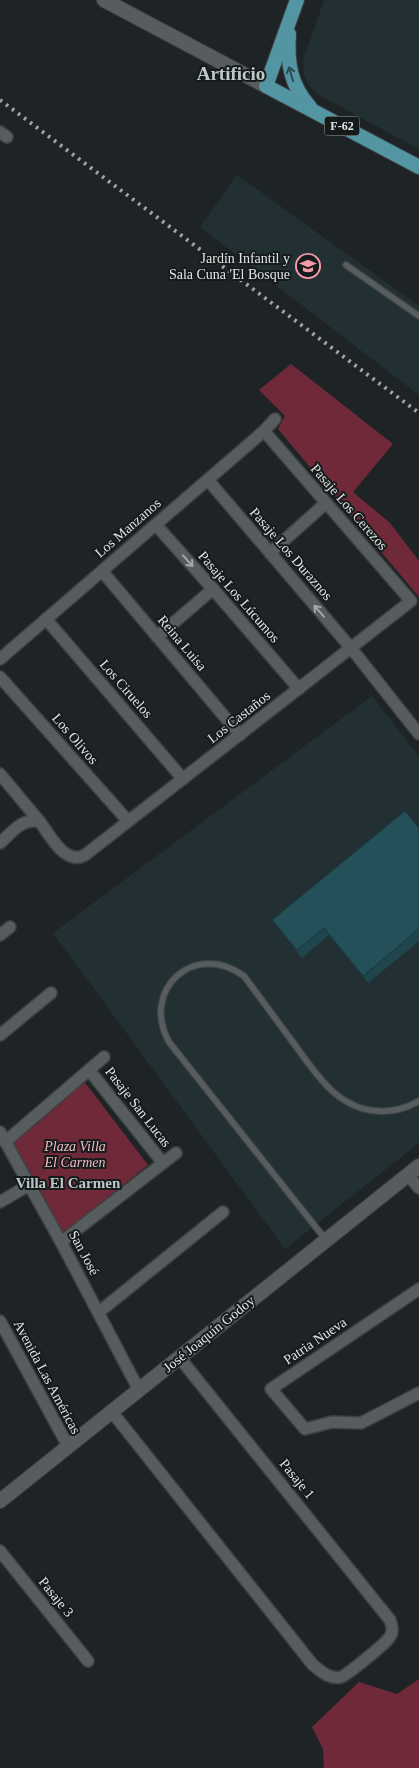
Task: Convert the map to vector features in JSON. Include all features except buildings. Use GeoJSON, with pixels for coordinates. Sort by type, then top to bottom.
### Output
{"type":"FeatureCollection","features":[{"type":"Feature","properties":{"kind":"main road"},"geometry":{"type":"LineString","coordinates":[[266,86],[297,0]]}},
{"type":"Feature","properties":{"kind":"main road"},"geometry":{"type":"LineString","coordinates":[[292,14],[288,49],[289,69],[299,94],[318,114]]}},
{"type":"Feature","properties":{"kind":"main road","name":"F-62"},"geometry":{"type":"LineString","coordinates":[[266,86],[419,167]]}},
{"type":"Feature","properties":{"kind":"street"},"geometry":{"type":"LineString","coordinates":[[104,0],[266,86]]}},
{"type":"Feature","properties":{"kind":"street","name":"Los Manzanos"},"geometry":{"type":"LineString","coordinates":[[0,658],[208,480],[275,419]]}},
{"type":"Feature","properties":{"kind":"street","name":"Pasaje Los Cerezos"},"geometry":{"type":"LineString","coordinates":[[264,431],[411,601]]}},
{"type":"Feature","properties":{"kind":"street","name":"Pasaje Los Duraznos"},"geometry":{"type":"LineString","coordinates":[[208,480],[351,648],[419,734]]}},
{"type":"Feature","properties":{"kind":"street"},"geometry":{"type":"LineString","coordinates":[[270,553],[326,503]]}},
{"type":"Feature","properties":{"kind":"street","name":"Pasaje Los Lúcumos"},"geometry":{"type":"LineString","coordinates":[[156,525],[299,689]]}},
{"type":"Feature","properties":{"kind":"street","name":"Reina Luisa"},"geometry":{"type":"LineString","coordinates":[[102,571],[240,735]]}},
{"type":"Feature","properties":{"kind":"street"},"geometry":{"type":"LineString","coordinates":[[158,637],[213,589]]}},
{"type":"Feature","properties":{"kind":"street","name":"Los Castaños"},"geometry":{"type":"LineString","coordinates":[[40,822],[67,855],[74,858],[84,855],[411,601]]}},
{"type":"Feature","properties":{"kind":"street","name":"Los Ciruelos"},"geometry":{"type":"LineString","coordinates":[[46,619],[183,779]]}},
{"type":"Feature","properties":{"kind":"street","name":"Los Olivos"},"geometry":{"type":"LineString","coordinates":[[0,677],[128,821]]}},
{"type":"Feature","properties":{"kind":"street"},"geometry":{"type":"LineString","coordinates":[[0,774],[40,822]]}},
{"type":"Feature","properties":{"kind":"street"},"geometry":{"type":"LineString","coordinates":[[0,843],[25,822],[40,822]]}},
{"type":"Feature","properties":{"kind":"street"},"geometry":{"type":"LineString","coordinates":[[0,935],[10,927]]}},
{"type":"Feature","properties":{"kind":"street"},"geometry":{"type":"LineString","coordinates":[[0,1035],[51,992]]}},
{"type":"Feature","properties":{"kind":"street"},"geometry":{"type":"LineString","coordinates":[[3,1137],[89,1070],[104,1056]]}},
{"type":"Feature","properties":{"kind":"street","name":"Pasaje San Lucas"},"geometry":{"type":"LineString","coordinates":[[89,1070],[163,1163]]}},
{"type":"Feature","properties":{"kind":"street","name":"San José"},"geometry":{"type":"LineString","coordinates":[[3,1137],[99,1312],[139,1390]]}},
{"type":"Feature","properties":{"kind":"street"},"geometry":{"type":"LineString","coordinates":[[61,1242],[176,1153]]}},
{"type":"Feature","properties":{"kind":"street","name":"José Joaquín Godoy"},"geometry":{"type":"LineString","coordinates":[[0,1501],[419,1166]]}},
{"type":"Feature","properties":{"kind":"street"},"geometry":{"type":"LineString","coordinates":[[408,1175],[419,1188]]}},
{"type":"Feature","properties":{"kind":"street"},"geometry":{"type":"LineString","coordinates":[[0,1202],[29,1185]]}},
{"type":"Feature","properties":{"kind":"street"},"geometry":{"type":"LineString","coordinates":[[99,1312],[223,1212]]}},
{"type":"Feature","properties":{"kind":"street","name":"Patria Nueva"},"geometry":{"type":"LineString","coordinates":[[419,1289],[271,1389],[305,1429],[332,1422],[361,1424],[419,1393]]}},
{"type":"Feature","properties":{"kind":"street","name":"Avenida Las Américas"},"geometry":{"type":"LineString","coordinates":[[0,1321],[68,1446]]}},
{"type":"Feature","properties":{"kind":"street","name":"Pasaje 1"},"geometry":{"type":"LineString","coordinates":[[112,1412],[313,1665],[326,1675],[342,1677],[381,1647],[393,1630],[390,1620],[179,1358]]}},
{"type":"Feature","properties":{"kind":"street","name":"Pasaje 3"},"geometry":{"type":"LineString","coordinates":[[0,1551],[88,1661]]}},
{"type":"Feature","properties":{"kind":"lane"},"geometry":{"type":"LineString","coordinates":[[346,265],[419,316]]}},
{"type":"Feature","properties":{"kind":"lane"},"geometry":{"type":"LineString","coordinates":[[326,1240],[169,1042],[160,1015],[163,997],[167,988],[179,974],[195,966],[212,963],[229,967],[244,976],[324,1083],[341,1099],[362,1109],[384,1112],[406,1108],[419,1101]]}},
{"type":"Feature","properties":{"kind":"shaded area"},"geometry":{"type":"Polygon","coordinates":[[[324,0],[419,0],[419,149],[317,94],[310,87],[304,75],[303,61],[324,0]]]}},
{"type":"Feature","properties":{"kind":"shaded area","name":"Jardín Infantil y Sala Cuna 'El Bosque"},"geometry":{"type":"Polygon","coordinates":[[[237,175],[419,306],[419,395],[200,227],[237,175]]]}},
{"type":"Feature","properties":{"kind":"shaded area"},"geometry":{"type":"Polygon","coordinates":[[[372,696],[419,756],[419,1143],[285,1249],[53,933],[372,696]]]}},
{"type":"Feature","properties":{"kind":"green space"},"geometry":{"type":"Polygon","coordinates":[[[291,364],[393,444],[353,492],[390,523],[419,561],[419,597],[278,429],[285,416],[259,390],[291,364]]]}},
{"type":"Feature","properties":{"kind":"green space","name":"Plaza Villa El Carmen"},"geometry":{"type":"Polygon","coordinates":[[[83,1080],[148,1165],[62,1234],[9,1140],[83,1080]]]}},
{"type":"Feature","properties":{"kind":"green space"},"geometry":{"type":"Polygon","coordinates":[[[419,1679],[419,1768],[324,1768],[323,1749],[312,1727],[359,1682],[397,1694],[419,1679]]]}},
{"type":"Feature","properties":{"kind":"railway"},"geometry":{"type":"LineString","coordinates":[[0,100],[419,413]]}},
{"type":"Feature","properties":{"kind":"place","name":"Jardín Infantil y Sala Cuna 'El Bosque"},"geometry":{"type":"Point","coordinates":[308,266]}},
{"type":"Feature","properties":{"kind":"district","name":"Artificio"},"geometry":{"type":"Point","coordinates":[231,73]}},
{"type":"Feature","properties":{"kind":"district","name":"Villa El Carmen"},"geometry":{"type":"Point","coordinates":[68,1183]}}]}
